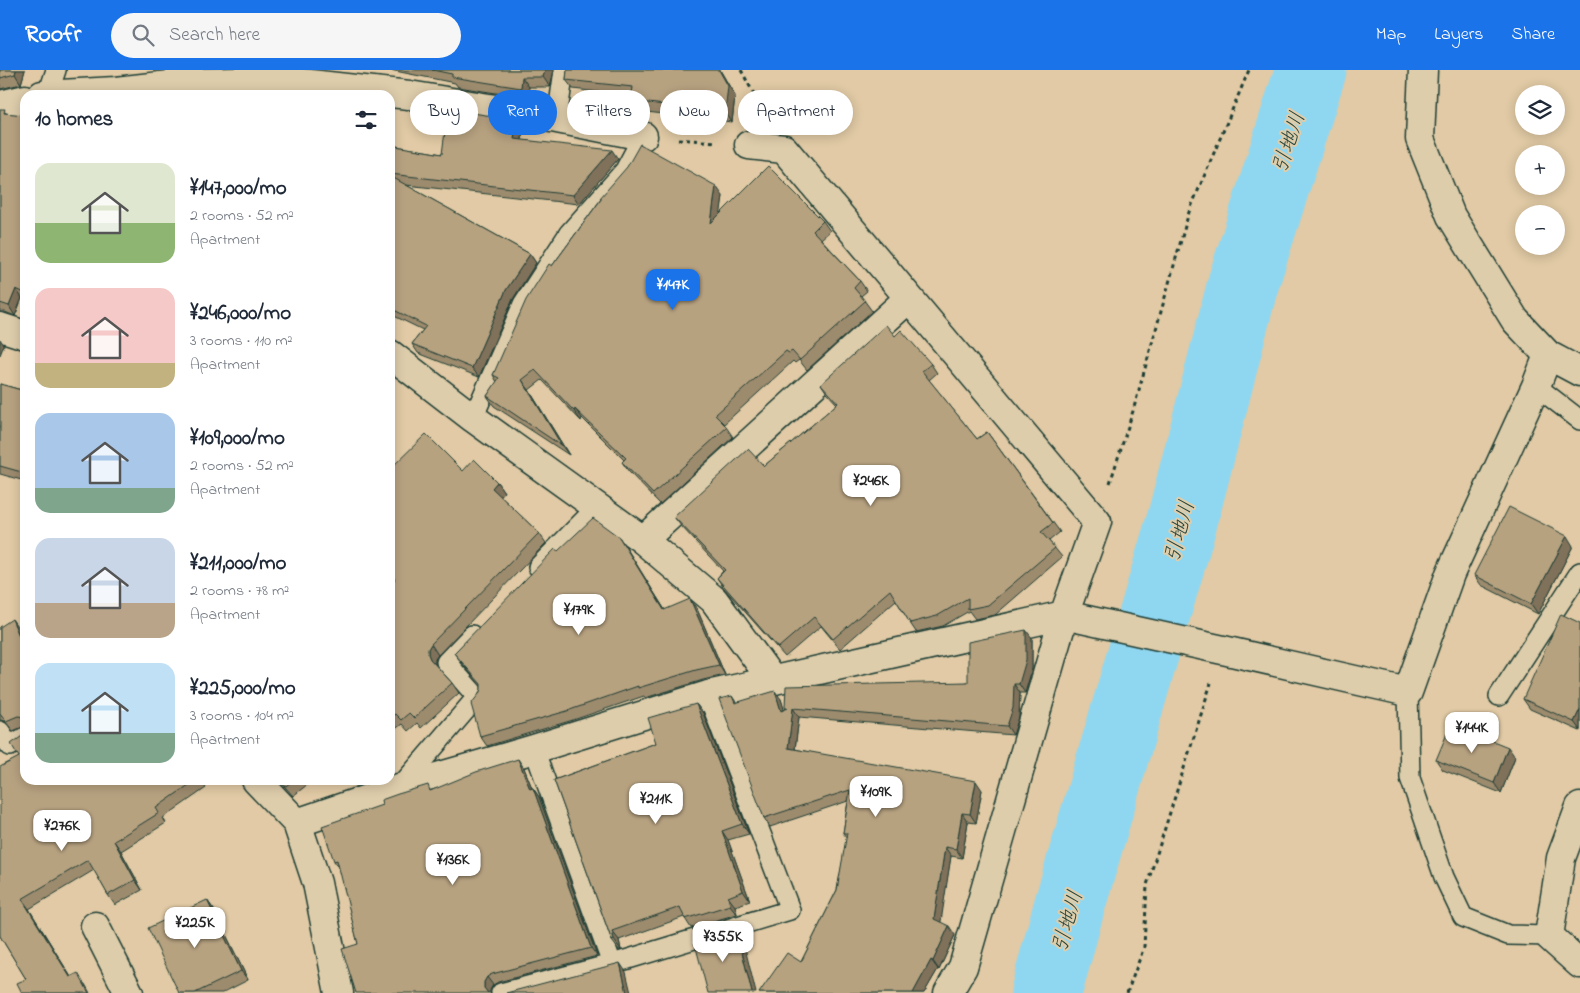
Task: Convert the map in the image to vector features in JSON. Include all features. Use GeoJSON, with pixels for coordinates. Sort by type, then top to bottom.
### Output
{"type":"FeatureCollection","features":[{"type":"Feature","properties":{"kind":"street"},"geometry":{"type":"LineString","coordinates":[[1423,70],[1420,139],[1451,216],[1515,320],[1548,355],[1580,372]]}},
{"type":"Feature","properties":{"kind":"street"},"geometry":{"type":"LineString","coordinates":[[131,90],[189,77],[283,81],[364,90]]}},
{"type":"Feature","properties":{"kind":"street"},"geometry":{"type":"LineString","coordinates":[[43,89],[62,90]]}},
{"type":"Feature","properties":{"kind":"street"},"geometry":{"type":"LineString","coordinates":[[395,93],[488,108]]}},
{"type":"Feature","properties":{"kind":"street"},"geometry":{"type":"LineString","coordinates":[[0,104],[20,97]]}},
{"type":"Feature","properties":{"kind":"street"},"geometry":{"type":"LineString","coordinates":[[557,119],[643,136]]}},
{"type":"Feature","properties":{"kind":"street"},"geometry":{"type":"LineString","coordinates":[[749,145],[784,149],[1098,522],[1064,615],[963,968],[948,993]]}},
{"type":"Feature","properties":{"kind":"street"},"geometry":{"type":"LineString","coordinates":[[643,540],[909,298]]}},
{"type":"Feature","properties":{"kind":"street"},"geometry":{"type":"LineString","coordinates":[[0,327],[20,333]]}},
{"type":"Feature","properties":{"kind":"street"},"geometry":{"type":"LineString","coordinates":[[297,823],[399,788],[534,749],[708,694],[1064,615],[1408,692],[1450,574],[1536,386],[1548,355]]}},
{"type":"Feature","properties":{"kind":"street"},"geometry":{"type":"LineString","coordinates":[[395,358],[473,418],[643,540],[714,600],[773,681]]}},
{"type":"Feature","properties":{"kind":"street"},"geometry":{"type":"LineString","coordinates":[[261,785],[297,823],[317,883],[339,993]]}},
{"type":"Feature","properties":{"kind":"street"},"geometry":{"type":"LineString","coordinates":[[1580,807],[1561,858],[1549,936],[1580,964]]}},
{"type":"Feature","properties":{"kind":"street"},"geometry":{"type":"LineString","coordinates":[[95,926],[129,993]]}},
{"type":"Feature","properties":{"kind":"lane"},"geometry":{"type":"LineString","coordinates":[[557,113],[564,70]]}},
{"type":"Feature","properties":{"kind":"lane"},"geometry":{"type":"LineString","coordinates":[[473,418],[523,304],[569,232],[625,170],[643,136]]}},
{"type":"Feature","properties":{"kind":"lane"},"geometry":{"type":"LineString","coordinates":[[1536,386],[1580,420]]}},
{"type":"Feature","properties":{"kind":"lane"},"geometry":{"type":"LineString","coordinates":[[528,577],[597,507]]}},
{"type":"Feature","properties":{"kind":"lane"},"geometry":{"type":"LineString","coordinates":[[1499,696],[1580,572]]}},
{"type":"Feature","properties":{"kind":"lane"},"geometry":{"type":"LineString","coordinates":[[399,788],[477,697],[446,662],[487,619]]}},
{"type":"Feature","properties":{"kind":"lane"},"geometry":{"type":"LineString","coordinates":[[1408,692],[1410,778],[1444,877],[1463,917],[1508,935],[1549,936]]}},
{"type":"Feature","properties":{"kind":"lane"},"geometry":{"type":"LineString","coordinates":[[501,993],[612,964],[790,910],[708,694]]}},
{"type":"Feature","properties":{"kind":"lane"},"geometry":{"type":"LineString","coordinates":[[0,731],[10,746],[20,739]]}},
{"type":"Feature","properties":{"kind":"lane"},"geometry":{"type":"LineString","coordinates":[[534,749],[612,964]]}},
{"type":"Feature","properties":{"kind":"path"},"geometry":{"type":"LineString","coordinates":[[1098,522],[1133,411],[1189,212],[1249,70]]}},
{"type":"Feature","properties":{"kind":"path"},"geometry":{"type":"LineString","coordinates":[[643,136],[749,145]]}},
{"type":"Feature","properties":{"kind":"path"},"geometry":{"type":"LineString","coordinates":[[1127,993],[1144,947],[1147,885],[1195,732],[1216,648]]}},
{"type":"Feature","properties":{"kind":"building"},"geometry":{"type":"Polygon","coordinates":[[[0,70],[16,70],[15,74],[0,78],[0,70]]]}},
{"type":"Feature","properties":{"kind":"building"},"geometry":{"type":"Polygon","coordinates":[[[432,70],[545,70],[543,77],[522,77],[521,88],[452,77],[452,74],[432,70]]]}},
{"type":"Feature","properties":{"kind":"building"},"geometry":{"type":"Polygon","coordinates":[[[567,70],[719,70],[728,86],[728,90],[660,90],[660,104],[650,103],[650,90],[633,90],[633,87],[566,80],[567,70]]]}},
{"type":"Feature","properties":{"kind":"building"},"geometry":{"type":"Polygon","coordinates":[[[0,109],[5,109],[4,113],[20,115],[20,291],[16,289],[9,306],[0,303],[0,109]]]}},
{"type":"Feature","properties":{"kind":"building"},"geometry":{"type":"Polygon","coordinates":[[[478,114],[488,115],[488,135],[515,135],[514,139],[612,150],[573,195],[395,175],[395,146],[442,154],[445,135],[478,135],[478,114]]]}},
{"type":"Feature","properties":{"kind":"building"},"geometry":{"type":"Polygon","coordinates":[[[640,144],[716,186],[711,223],[768,166],[823,221],[813,231],[860,281],[854,288],[865,301],[800,360],[792,351],[789,353],[786,351],[715,415],[727,427],[653,494],[622,462],[626,458],[575,409],[574,411],[535,370],[522,380],[562,446],[487,396],[499,378],[493,375],[526,300],[549,264],[552,266],[602,198],[600,198],[627,167],[640,144]]]}},
{"type":"Feature","properties":{"kind":"building"},"geometry":{"type":"Polygon","coordinates":[[[395,179],[530,254],[506,290],[472,368],[412,344],[426,326],[395,310],[395,179]]]}},
{"type":"Feature","properties":{"kind":"building"},"geometry":{"type":"Polygon","coordinates":[[[886,325],[895,336],[901,330],[931,364],[922,371],[977,439],[987,432],[1053,523],[1041,532],[1055,548],[988,605],[968,609],[968,598],[937,616],[910,623],[890,590],[833,639],[814,617],[778,648],[717,578],[725,570],[674,517],[748,449],[764,466],[838,403],[821,384],[886,325]]]}},
{"type":"Feature","properties":{"kind":"building"},"geometry":{"type":"Polygon","coordinates":[[[0,384],[20,390],[20,472],[0,466],[0,384]]]}},
{"type":"Feature","properties":{"kind":"building"},"geometry":{"type":"Polygon","coordinates":[[[426,434],[463,471],[474,459],[497,482],[492,488],[539,533],[431,644],[428,649],[430,659],[452,683],[414,718],[409,713],[401,720],[395,714],[395,464],[426,434]]]}},
{"type":"Feature","properties":{"kind":"building"},"geometry":{"type":"Polygon","coordinates":[[[1509,507],[1567,536],[1531,604],[1474,575],[1509,507]]]}},
{"type":"Feature","properties":{"kind":"building"},"geometry":{"type":"Polygon","coordinates":[[[593,518],[619,537],[664,610],[690,599],[719,665],[638,688],[638,686],[567,711],[480,736],[471,704],[479,694],[481,684],[454,653],[555,549],[558,551],[593,518]]]}},
{"type":"Feature","properties":{"kind":"building"},"geometry":{"type":"Polygon","coordinates":[[[1561,614],[1580,623],[1580,709],[1574,722],[1523,699],[1561,614]]]}},
{"type":"Feature","properties":{"kind":"building"},"geometry":{"type":"Polygon","coordinates":[[[12,619],[20,638],[20,716],[6,721],[0,713],[0,627],[12,619]]]}},
{"type":"Feature","properties":{"kind":"building"},"geometry":{"type":"Polygon","coordinates":[[[1026,630],[1026,660],[1019,684],[1014,684],[1013,708],[1007,726],[793,708],[788,748],[976,781],[970,814],[962,813],[956,849],[945,847],[934,919],[949,926],[933,961],[931,960],[913,993],[759,993],[787,953],[801,962],[837,890],[847,833],[843,833],[850,790],[764,818],[719,699],[732,696],[735,703],[775,691],[781,711],[788,708],[785,708],[786,686],[968,682],[968,642],[1026,630]]]}},
{"type":"Feature","properties":{"kind":"building"},"geometry":{"type":"Polygon","coordinates":[[[696,704],[742,824],[722,831],[743,891],[728,897],[730,905],[685,919],[680,907],[612,931],[614,940],[612,941],[554,780],[656,743],[648,718],[696,704]]]}},
{"type":"Feature","properties":{"kind":"building"},"geometry":{"type":"Polygon","coordinates":[[[1451,724],[1508,747],[1494,783],[1436,760],[1451,724]]]}},
{"type":"Feature","properties":{"kind":"building"},"geometry":{"type":"Polygon","coordinates":[[[20,738],[20,785],[189,785],[156,808],[159,813],[114,841],[135,880],[108,895],[88,860],[22,899],[70,977],[78,973],[89,993],[22,993],[17,983],[26,979],[0,936],[0,767],[19,757],[11,744],[20,738]]]}},
{"type":"Feature","properties":{"kind":"building"},"geometry":{"type":"Polygon","coordinates":[[[518,759],[530,789],[533,788],[591,948],[492,974],[484,982],[484,988],[488,993],[356,993],[342,949],[358,944],[337,860],[334,861],[322,826],[382,805],[381,800],[398,794],[428,785],[430,791],[476,772],[518,759]]]}},
{"type":"Feature","properties":{"kind":"building"},"geometry":{"type":"Polygon","coordinates":[[[207,900],[241,971],[195,993],[179,993],[148,928],[207,900]]]}},
{"type":"Feature","properties":{"kind":"building"},"geometry":{"type":"Polygon","coordinates":[[[736,928],[752,993],[708,993],[694,940],[736,928]]]}},
{"type":"Feature","properties":{"kind":"building"},"geometry":{"type":"Polygon","coordinates":[[[620,963],[627,993],[506,993],[620,963]]]}},
{"type":"Feature","properties":{"kind":"waterway","name":"引地川"},"geometry":{"type":"LineString","coordinates":[[1046,993],[1070,904],[1182,521],[1243,284],[1311,70]]}}]}
